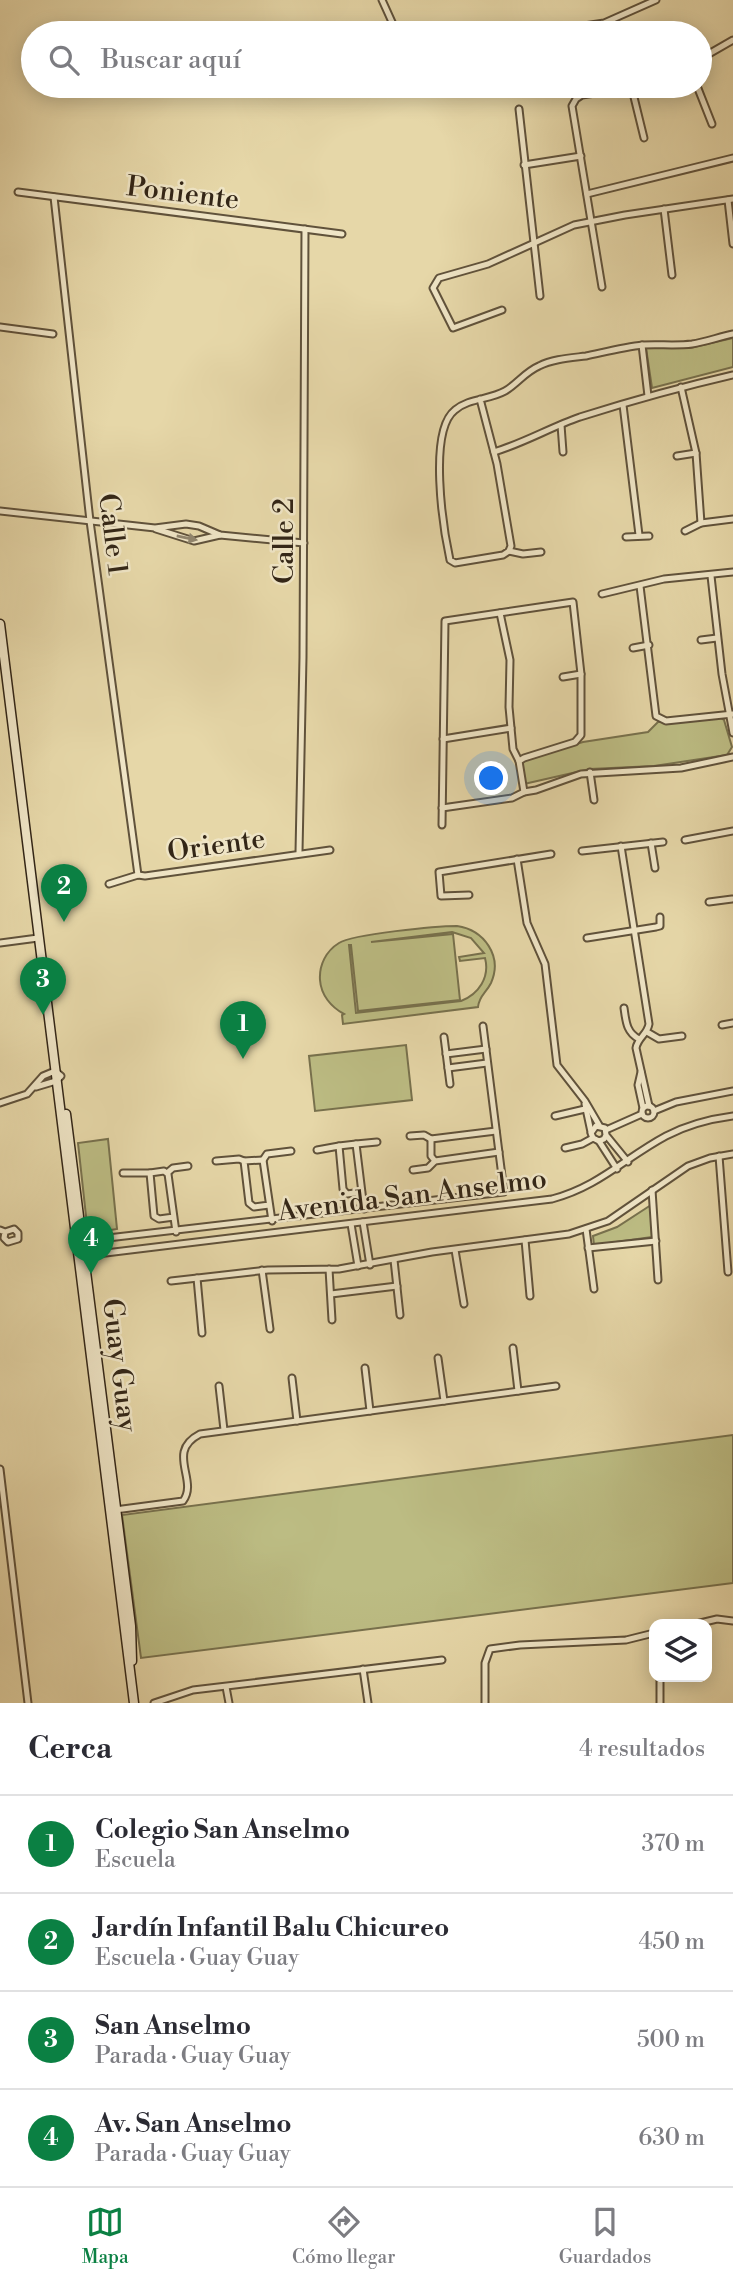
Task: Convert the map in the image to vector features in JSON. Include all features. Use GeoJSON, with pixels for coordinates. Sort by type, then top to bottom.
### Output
{"type":"FeatureCollection","features":[{"type":"Feature","properties":{"kind":"street"},"geometry":{"type":"LineString","coordinates":[[383,0],[392,21]]}},
{"type":"Feature","properties":{"kind":"street"},"geometry":{"type":"LineString","coordinates":[[609,21],[656,0]]}},
{"type":"Feature","properties":{"kind":"street"},"geometry":{"type":"LineString","coordinates":[[712,52],[733,40]]}},
{"type":"Feature","properties":{"kind":"street"},"geometry":{"type":"LineString","coordinates":[[578,98],[572,106],[602,288]]}},
{"type":"Feature","properties":{"kind":"street"},"geometry":{"type":"LineString","coordinates":[[634,98],[644,138]]}},
{"type":"Feature","properties":{"kind":"street"},"geometry":{"type":"LineString","coordinates":[[702,98],[712,124]]}},
{"type":"Feature","properties":{"kind":"street"},"geometry":{"type":"LineString","coordinates":[[519,109],[540,296]]}},
{"type":"Feature","properties":{"kind":"street"},"geometry":{"type":"LineString","coordinates":[[524,164],[581,156]]}},
{"type":"Feature","properties":{"kind":"street"},"geometry":{"type":"LineString","coordinates":[[587,194],[733,158]]}},
{"type":"Feature","properties":{"kind":"street","name":"Poniente"},"geometry":{"type":"LineString","coordinates":[[18,192],[342,234]]}},
{"type":"Feature","properties":{"kind":"street","name":"Calle 1"},"geometry":{"type":"LineString","coordinates":[[54,197],[90,521],[138,875]]}},
{"type":"Feature","properties":{"kind":"street"},"geometry":{"type":"LineString","coordinates":[[502,310],[453,328],[433,283],[439,278],[488,264],[574,225],[730,200],[733,244]]}},
{"type":"Feature","properties":{"kind":"street"},"geometry":{"type":"LineString","coordinates":[[664,209],[672,275]]}},
{"type":"Feature","properties":{"kind":"street","name":"Calle 2"},"geometry":{"type":"LineString","coordinates":[[299,852],[305,229]]}},
{"type":"Feature","properties":{"kind":"street"},"geometry":{"type":"LineString","coordinates":[[0,327],[53,334]]}},
{"type":"Feature","properties":{"kind":"street"},"geometry":{"type":"LineString","coordinates":[[480,399],[494,452],[512,543],[509,551],[503,555],[453,563],[449,558],[441,498],[442,433],[447,418],[454,410],[480,399],[506,391],[526,373],[542,364],[642,345],[692,344],[733,334]]}},
{"type":"Feature","properties":{"kind":"street"},"geometry":{"type":"LineString","coordinates":[[642,345],[648,396]]}},
{"type":"Feature","properties":{"kind":"street"},"geometry":{"type":"LineString","coordinates":[[494,452],[578,418],[648,396],[733,375]]}},
{"type":"Feature","properties":{"kind":"street"},"geometry":{"type":"LineString","coordinates":[[681,387],[696,453],[701,523]]}},
{"type":"Feature","properties":{"kind":"street"},"geometry":{"type":"LineString","coordinates":[[623,405],[639,535]]}},
{"type":"Feature","properties":{"kind":"street"},"geometry":{"type":"LineString","coordinates":[[561,425],[563,452]]}},
{"type":"Feature","properties":{"kind":"street"},"geometry":{"type":"LineString","coordinates":[[677,456],[696,453]]}},
{"type":"Feature","properties":{"kind":"street"},"geometry":{"type":"LineString","coordinates":[[0,511],[155,528],[194,541],[220,535]]}},
{"type":"Feature","properties":{"kind":"street"},"geometry":{"type":"LineString","coordinates":[[685,531],[701,523],[733,519]]}},
{"type":"Feature","properties":{"kind":"street"},"geometry":{"type":"LineString","coordinates":[[155,528],[186,524],[220,535],[304,542]]}},
{"type":"Feature","properties":{"kind":"street"},"geometry":{"type":"LineString","coordinates":[[626,537],[649,536]]}},
{"type":"Feature","properties":{"kind":"street"},"geometry":{"type":"LineString","coordinates":[[509,551],[523,554],[541,552]]}},
{"type":"Feature","properties":{"kind":"street"},"geometry":{"type":"LineString","coordinates":[[602,594],[664,579],[733,572]]}},
{"type":"Feature","properties":{"kind":"street"},"geometry":{"type":"LineString","coordinates":[[711,576],[717,638],[733,733]]}},
{"type":"Feature","properties":{"kind":"street"},"geometry":{"type":"LineString","coordinates":[[640,586],[649,645],[654,712],[657,718],[666,721],[731,714]]}},
{"type":"Feature","properties":{"kind":"street"},"geometry":{"type":"LineString","coordinates":[[442,825],[445,621],[573,602],[581,674],[582,722],[579,738],[575,742],[519,761]]}},
{"type":"Feature","properties":{"kind":"street"},"geometry":{"type":"LineString","coordinates":[[500,613],[510,660],[513,749],[519,761],[524,792]]}},
{"type":"Feature","properties":{"kind":"street","name":"Guay Guay"},"geometry":{"type":"LineString","coordinates":[[0,624],[26,845],[46,982]]}},
{"type":"Feature","properties":{"kind":"street"},"geometry":{"type":"LineString","coordinates":[[701,640],[717,638]]}},
{"type":"Feature","properties":{"kind":"street"},"geometry":{"type":"LineString","coordinates":[[633,648],[649,645]]}},
{"type":"Feature","properties":{"kind":"street"},"geometry":{"type":"LineString","coordinates":[[563,677],[581,674]]}},
{"type":"Feature","properties":{"kind":"street"},"geometry":{"type":"LineString","coordinates":[[443,739],[511,728]]}},
{"type":"Feature","properties":{"kind":"street"},"geometry":{"type":"LineString","coordinates":[[442,808],[512,798],[590,772],[681,768],[733,757]]}},
{"type":"Feature","properties":{"kind":"street"},"geometry":{"type":"LineString","coordinates":[[590,772],[594,800]]}},
{"type":"Feature","properties":{"kind":"street"},"geometry":{"type":"LineString","coordinates":[[685,840],[733,831],[733,836]]}},
{"type":"Feature","properties":{"kind":"street"},"geometry":{"type":"LineString","coordinates":[[582,851],[663,842]]}},
{"type":"Feature","properties":{"kind":"street"},"geometry":{"type":"LineString","coordinates":[[651,843],[655,868]]}},
{"type":"Feature","properties":{"kind":"street","name":"Guay Guay"},"geometry":{"type":"LineString","coordinates":[[26,845],[36,880],[57,1076],[82,1241],[81,1256]]}},
{"type":"Feature","properties":{"kind":"street"},"geometry":{"type":"LineString","coordinates":[[621,846],[649,1024],[636,1048],[640,1072],[646,1084],[647,1110]]}},
{"type":"Feature","properties":{"kind":"street","name":"Oriente"},"geometry":{"type":"LineString","coordinates":[[109,884],[138,875],[330,849]]}},
{"type":"Feature","properties":{"kind":"street"},"geometry":{"type":"LineString","coordinates":[[469,895],[441,896],[439,872],[551,854]]}},
{"type":"Feature","properties":{"kind":"street"},"geometry":{"type":"LineString","coordinates":[[517,859],[527,923],[545,964],[557,1065],[628,1162]]}},
{"type":"Feature","properties":{"kind":"street"},"geometry":{"type":"LineString","coordinates":[[709,902],[733,899]]}},
{"type":"Feature","properties":{"kind":"street"},"geometry":{"type":"LineString","coordinates":[[587,938],[660,926],[660,917]]}},
{"type":"Feature","properties":{"kind":"street"},"geometry":{"type":"LineString","coordinates":[[0,943],[38,938]]}},
{"type":"Feature","properties":{"kind":"street"},"geometry":{"type":"LineString","coordinates":[[624,1008],[627,1028],[639,1039]]}},
{"type":"Feature","properties":{"kind":"street"},"geometry":{"type":"LineString","coordinates":[[722,1025],[733,1023]]}},
{"type":"Feature","properties":{"kind":"street"},"geometry":{"type":"LineString","coordinates":[[82,1241],[504,1192],[483,1026]]}},
{"type":"Feature","properties":{"kind":"street"},"geometry":{"type":"LineString","coordinates":[[647,1032],[659,1039],[682,1036]]}},
{"type":"Feature","properties":{"kind":"street"},"geometry":{"type":"LineString","coordinates":[[444,1037],[450,1084]]}},
{"type":"Feature","properties":{"kind":"street"},"geometry":{"type":"LineString","coordinates":[[446,1054],[486,1049]]}},
{"type":"Feature","properties":{"kind":"street"},"geometry":{"type":"LineString","coordinates":[[448,1068],[487,1063]]}},
{"type":"Feature","properties":{"kind":"street"},"geometry":{"type":"LineString","coordinates":[[36,1087],[43,1076],[57,1076]]}},
{"type":"Feature","properties":{"kind":"street"},"geometry":{"type":"LineString","coordinates":[[0,1103],[18,1099],[57,1076]]}},
{"type":"Feature","properties":{"kind":"street"},"geometry":{"type":"LineString","coordinates":[[565,1148],[606,1133],[647,1110],[733,1091]]}},
{"type":"Feature","properties":{"kind":"street"},"geometry":{"type":"LineString","coordinates":[[584,1101],[595,1137],[617,1169]]}},
{"type":"Feature","properties":{"kind":"street"},"geometry":{"type":"LineString","coordinates":[[555,1116],[585,1109]]}},
{"type":"Feature","properties":{"kind":"street","name":"Avenida San Anselmo"},"geometry":{"type":"LineString","coordinates":[[81,1256],[552,1199],[581,1189],[676,1131],[733,1116]]}},
{"type":"Feature","properties":{"kind":"street"},"geometry":{"type":"LineString","coordinates":[[595,1137],[594,1127],[599,1125]]}},
{"type":"Feature","properties":{"kind":"street","name":"Guay Guay"},"geometry":{"type":"LineString","coordinates":[[65,1130],[113,1510]]}},
{"type":"Feature","properties":{"kind":"street"},"geometry":{"type":"LineString","coordinates":[[410,1136],[424,1135],[431,1139],[496,1131]]}},
{"type":"Feature","properties":{"kind":"street"},"geometry":{"type":"LineString","coordinates":[[431,1139],[431,1156],[435,1161]]}},
{"type":"Feature","properties":{"kind":"street"},"geometry":{"type":"LineString","coordinates":[[317,1150],[377,1142]]}},
{"type":"Feature","properties":{"kind":"street"},"geometry":{"type":"LineString","coordinates":[[356,1144],[364,1209]]}},
{"type":"Feature","properties":{"kind":"street"},"geometry":{"type":"LineString","coordinates":[[339,1146],[343,1189],[347,1195],[362,1192]]}},
{"type":"Feature","properties":{"kind":"street"},"geometry":{"type":"LineString","coordinates":[[272,1221],[263,1160],[267,1154],[291,1151]]}},
{"type":"Feature","properties":{"kind":"street"},"geometry":{"type":"LineString","coordinates":[[413,1170],[428,1168],[435,1161],[499,1152]]}},
{"type":"Feature","properties":{"kind":"street"},"geometry":{"type":"LineString","coordinates":[[171,1281],[262,1270],[370,1265],[586,1229],[618,1215],[688,1166],[733,1154]]}},
{"type":"Feature","properties":{"kind":"street"},"geometry":{"type":"LineString","coordinates":[[719,1156],[728,1272]]}},
{"type":"Feature","properties":{"kind":"street"},"geometry":{"type":"LineString","coordinates":[[216,1161],[263,1160]]}},
{"type":"Feature","properties":{"kind":"street"},"geometry":{"type":"LineString","coordinates":[[244,1161],[249,1203],[254,1207],[269,1205]]}},
{"type":"Feature","properties":{"kind":"street"},"geometry":{"type":"LineString","coordinates":[[123,1173],[167,1173],[173,1168],[188,1166]]}},
{"type":"Feature","properties":{"kind":"street"},"geometry":{"type":"LineString","coordinates":[[150,1173],[153,1215],[157,1219],[174,1217]]}},
{"type":"Feature","properties":{"kind":"street"},"geometry":{"type":"LineString","coordinates":[[167,1173],[176,1231]]}},
{"type":"Feature","properties":{"kind":"street"},"geometry":{"type":"LineString","coordinates":[[652,1190],[658,1280]]}},
{"type":"Feature","properties":{"kind":"street"},"geometry":{"type":"LineString","coordinates":[[363,1222],[370,1265]]}},
{"type":"Feature","properties":{"kind":"street"},"geometry":{"type":"LineString","coordinates":[[351,1224],[358,1266]]}},
{"type":"Feature","properties":{"kind":"street"},"geometry":{"type":"LineString","coordinates":[[80,1231],[99,1228],[111,1237]]}},
{"type":"Feature","properties":{"kind":"street"},"geometry":{"type":"LineString","coordinates":[[586,1229],[594,1289]]}},
{"type":"Feature","properties":{"kind":"street"},"geometry":{"type":"LineString","coordinates":[[525,1240],[530,1296]]}},
{"type":"Feature","properties":{"kind":"street"},"geometry":{"type":"LineString","coordinates":[[588,1248],[656,1241]]}},
{"type":"Feature","properties":{"kind":"street"},"geometry":{"type":"LineString","coordinates":[[455,1250],[464,1304]]}},
{"type":"Feature","properties":{"kind":"street"},"geometry":{"type":"LineString","coordinates":[[394,1260],[400,1315]]}},
{"type":"Feature","properties":{"kind":"street"},"geometry":{"type":"LineString","coordinates":[[329,1269],[332,1320]]}},
{"type":"Feature","properties":{"kind":"street"},"geometry":{"type":"LineString","coordinates":[[262,1270],[270,1329]]}},
{"type":"Feature","properties":{"kind":"street"},"geometry":{"type":"LineString","coordinates":[[197,1278],[202,1333]]}},
{"type":"Feature","properties":{"kind":"street"},"geometry":{"type":"LineString","coordinates":[[331,1294],[397,1286]]}},
{"type":"Feature","properties":{"kind":"street","name":"Guay Guay"},"geometry":{"type":"LineString","coordinates":[[85,1293],[84,1305],[132,1637],[131,1684],[134,1703]]}},
{"type":"Feature","properties":{"kind":"street"},"geometry":{"type":"LineString","coordinates":[[513,1348],[518,1391]]}},
{"type":"Feature","properties":{"kind":"street"},"geometry":{"type":"LineString","coordinates":[[438,1358],[444,1401]]}},
{"type":"Feature","properties":{"kind":"street"},"geometry":{"type":"LineString","coordinates":[[365,1368],[370,1411]]}},
{"type":"Feature","properties":{"kind":"street"},"geometry":{"type":"LineString","coordinates":[[292,1378],[298,1421]]}},
{"type":"Feature","properties":{"kind":"street"},"geometry":{"type":"LineString","coordinates":[[219,1386],[224,1430]]}},
{"type":"Feature","properties":{"kind":"street"},"geometry":{"type":"LineString","coordinates":[[113,1510],[183,1501],[187,1494],[183,1454],[191,1439],[200,1434],[556,1386]]}},
{"type":"Feature","properties":{"kind":"street"},"geometry":{"type":"LineString","coordinates":[[0,1469],[28,1703]]}},
{"type":"Feature","properties":{"kind":"street"},"geometry":{"type":"LineString","coordinates":[[712,1620],[733,1622]]}},
{"type":"Feature","properties":{"kind":"street"},"geometry":{"type":"LineString","coordinates":[[485,1703],[485,1656],[490,1649],[626,1640],[649,1634]]}},
{"type":"Feature","properties":{"kind":"street"},"geometry":{"type":"LineString","coordinates":[[154,1703],[193,1690],[442,1661]]}},
{"type":"Feature","properties":{"kind":"street"},"geometry":{"type":"LineString","coordinates":[[363,1669],[368,1703]]}},
{"type":"Feature","properties":{"kind":"street"},"geometry":{"type":"LineString","coordinates":[[660,1682],[660,1703]]}},
{"type":"Feature","properties":{"kind":"street"},"geometry":{"type":"LineString","coordinates":[[226,1687],[229,1703]]}},
{"type":"Feature","properties":{"kind":"green space"},"geometry":{"type":"Polygon","coordinates":[[[733,338],[733,367],[652,388],[646,348],[690,348],[733,338]]]}},
{"type":"Feature","properties":{"kind":"green space"},"geometry":{"type":"Polygon","coordinates":[[[719,717],[724,720],[732,747],[727,755],[654,766],[590,769],[524,784],[522,760],[583,742],[648,732],[658,722],[719,717]]]}},
{"type":"Feature","properties":{"kind":"green space"},"geometry":{"type":"Polygon","coordinates":[[[457,926],[467,928],[483,939],[493,954],[494,973],[478,1007],[343,1024],[344,1014],[328,1000],[322,991],[320,980],[324,959],[334,946],[347,940],[396,931],[457,926]],[[452,932],[371,942],[453,934],[460,1000],[358,1011],[349,945],[356,1013],[461,1001],[467,998],[482,984],[486,972],[485,958],[460,961],[459,957],[484,953],[471,938],[452,932]]]}},
{"type":"Feature","properties":{"kind":"green space"},"geometry":{"type":"Polygon","coordinates":[[[406,1045],[412,1100],[315,1111],[309,1056],[406,1045]]]}},
{"type":"Feature","properties":{"kind":"green space"},"geometry":{"type":"Polygon","coordinates":[[[108,1139],[117,1229],[111,1230],[101,1222],[87,1225],[78,1143],[108,1139]]]}},
{"type":"Feature","properties":{"kind":"green space"},"geometry":{"type":"Polygon","coordinates":[[[651,1205],[652,1237],[594,1245],[593,1236],[617,1227],[651,1205]]]}},
{"type":"Feature","properties":{"kind":"green space"},"geometry":{"type":"Polygon","coordinates":[[[733,1435],[733,1583],[141,1658],[122,1515],[733,1435]]]}},
{"type":"Feature","properties":{"kind":"place","name":"Jardín Infantil Balu Chicureo"},"geometry":{"type":"Point","coordinates":[64,922]}},
{"type":"Feature","properties":{"kind":"place","name":"San Anselmo"},"geometry":{"type":"Point","coordinates":[43,1015]}},
{"type":"Feature","properties":{"kind":"place","name":"Colegio San Anselmo"},"geometry":{"type":"Point","coordinates":[243,1059]}},
{"type":"Feature","properties":{"kind":"place","name":"Av. San Anselmo"},"geometry":{"type":"Point","coordinates":[91,1274]}}]}
